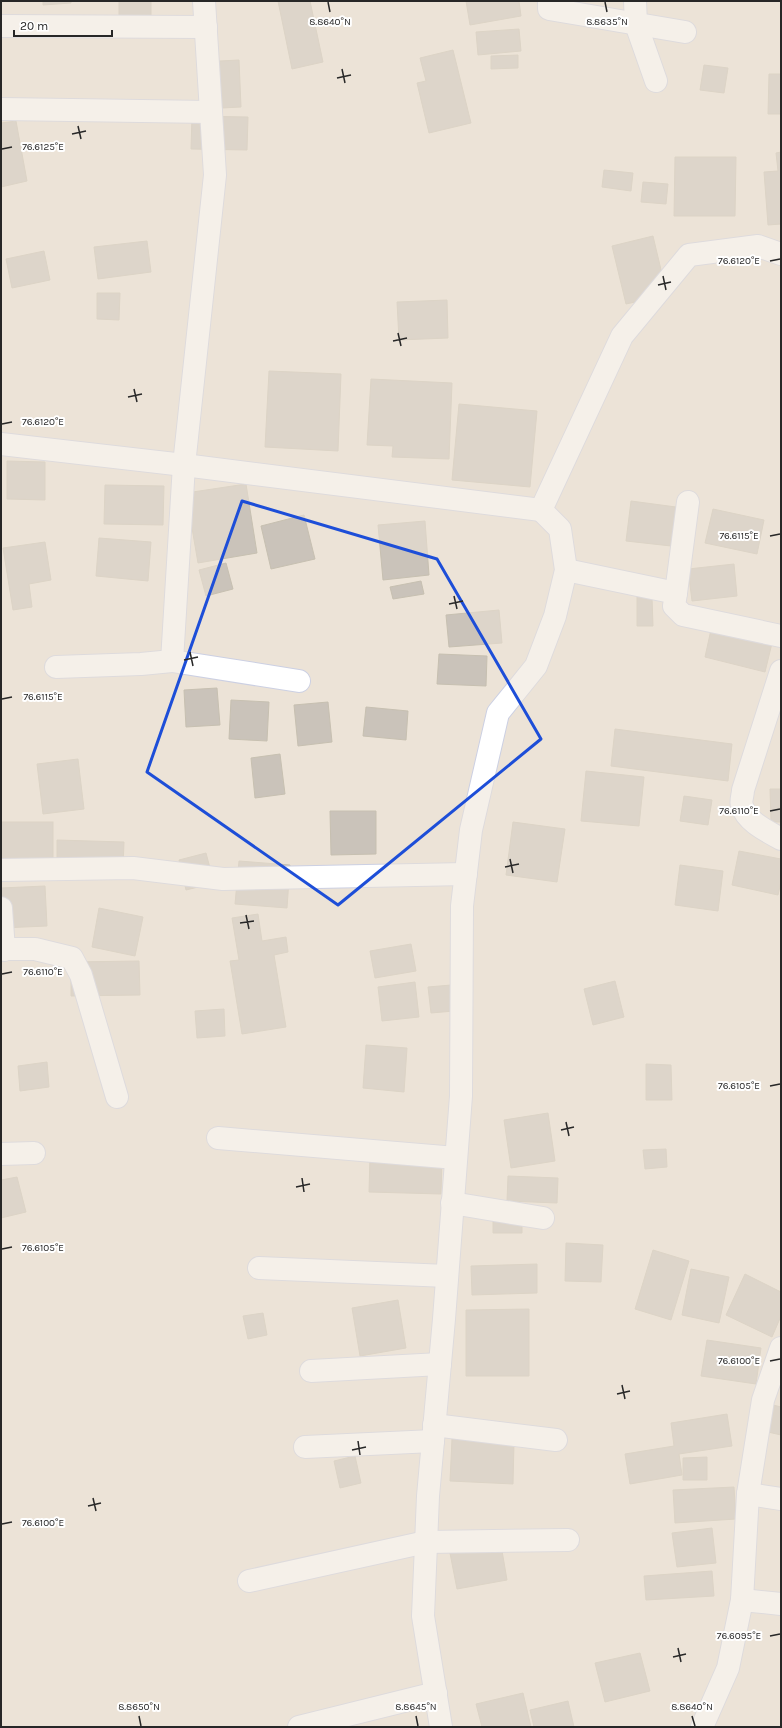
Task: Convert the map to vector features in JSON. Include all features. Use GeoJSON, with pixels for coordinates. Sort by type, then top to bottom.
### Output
{"type":"FeatureCollection","features":[{"type":"Feature","properties":{"kind":"street"},"geometry":{"type":"LineString","coordinates":[[172,661],[184,465],[215,175],[204,1]]}},
{"type":"Feature","properties":{"kind":"street"},"geometry":{"type":"LineString","coordinates":[[549,1],[549,10],[685,32]]}},
{"type":"Feature","properties":{"kind":"street"},"geometry":{"type":"LineString","coordinates":[[635,1],[636,24],[656,81]]}},
{"type":"Feature","properties":{"kind":"street"},"geometry":{"type":"LineString","coordinates":[[1,26],[206,28]]}},
{"type":"Feature","properties":{"kind":"street"},"geometry":{"type":"LineString","coordinates":[[1,109],[211,112]]}},
{"type":"Feature","properties":{"kind":"street"},"geometry":{"type":"LineString","coordinates":[[541,510],[622,336],[690,255],[758,246],[781,254]]}},
{"type":"Feature","properties":{"kind":"street"},"geometry":{"type":"LineString","coordinates":[[1,444],[184,465],[541,510],[560,529],[566,570],[555,616],[536,666],[498,714],[471,830],[462,906],[461,1096],[440,1364],[433,1433],[423,1616],[441,1727]]}},
{"type":"Feature","properties":{"kind":"street"},"geometry":{"type":"LineString","coordinates":[[688,502],[674,606],[682,615],[781,636]]}},
{"type":"Feature","properties":{"kind":"street"},"geometry":{"type":"LineString","coordinates":[[566,570],[676,593]]}},
{"type":"Feature","properties":{"kind":"street"},"geometry":{"type":"LineString","coordinates":[[56,667],[142,664],[172,661],[299,681]]}},
{"type":"Feature","properties":{"kind":"street"},"geometry":{"type":"LineString","coordinates":[[781,671],[743,790],[741,805],[748,818],[781,839]]}},
{"type":"Feature","properties":{"kind":"street"},"geometry":{"type":"LineString","coordinates":[[1,870],[133,868],[223,879],[466,874]]}},
{"type":"Feature","properties":{"kind":"street"},"geometry":{"type":"LineString","coordinates":[[1,908],[2,949],[35,949],[72,958],[81,976],[117,1097]]}},
{"type":"Feature","properties":{"kind":"street"},"geometry":{"type":"LineString","coordinates":[[218,1138],[456,1158]]}},
{"type":"Feature","properties":{"kind":"street"},"geometry":{"type":"LineString","coordinates":[[1,1154],[34,1153]]}},
{"type":"Feature","properties":{"kind":"street"},"geometry":{"type":"LineString","coordinates":[[452,1204],[543,1218]]}},
{"type":"Feature","properties":{"kind":"street"},"geometry":{"type":"LineString","coordinates":[[259,1268],[447,1276]]}},
{"type":"Feature","properties":{"kind":"street"},"geometry":{"type":"LineString","coordinates":[[702,1727],[728,1668],[742,1600],[748,1494],[763,1400],[781,1348]]}},
{"type":"Feature","properties":{"kind":"street"},"geometry":{"type":"LineString","coordinates":[[311,1370],[440,1364]]}},
{"type":"Feature","properties":{"kind":"street"},"geometry":{"type":"LineString","coordinates":[[305,1447],[433,1433],[556,1440]]}},
{"type":"Feature","properties":{"kind":"street"},"geometry":{"type":"LineString","coordinates":[[748,1494],[781,1499]]}},
{"type":"Feature","properties":{"kind":"street"},"geometry":{"type":"LineString","coordinates":[[249,1580],[426,1542],[568,1540]]}},
{"type":"Feature","properties":{"kind":"street"},"geometry":{"type":"LineString","coordinates":[[742,1600],[781,1604]]}},
{"type":"Feature","properties":{"kind":"street"},"geometry":{"type":"LineString","coordinates":[[299,1727],[436,1693]]}},
{"type":"Feature","properties":{"kind":"highlighted area"},"geometry":{"type":"Polygon","coordinates":[[[242,501],[437,559],[541,739],[338,905],[147,772],[242,501]]]}},
{"type":"Feature","properties":{"kind":"building"},"geometry":{"type":"Polygon","coordinates":[[[43,1],[71,1],[71,3],[43,5],[43,1]]]}},
{"type":"Feature","properties":{"kind":"building"},"geometry":{"type":"Polygon","coordinates":[[[119,1],[151,1],[151,18],[119,18],[119,1]]]}},
{"type":"Feature","properties":{"kind":"building"},"geometry":{"type":"Polygon","coordinates":[[[278,1],[310,1],[323,62],[292,69],[278,1]]]}},
{"type":"Feature","properties":{"kind":"building"},"geometry":{"type":"Polygon","coordinates":[[[466,1],[519,1],[521,16],[470,25],[466,1]]]}},
{"type":"Feature","properties":{"kind":"building"},"geometry":{"type":"Polygon","coordinates":[[[519,29],[521,51],[478,55],[476,32],[519,29]]]}},
{"type":"Feature","properties":{"kind":"building"},"geometry":{"type":"Polygon","coordinates":[[[453,50],[471,123],[429,133],[417,83],[426,81],[420,58],[453,50]]]}},
{"type":"Feature","properties":{"kind":"building"},"geometry":{"type":"Polygon","coordinates":[[[518,55],[518,68],[491,69],[491,56],[518,55]]]}},
{"type":"Feature","properties":{"kind":"building"},"geometry":{"type":"Polygon","coordinates":[[[239,60],[241,107],[203,109],[200,62],[239,60]]]}},
{"type":"Feature","properties":{"kind":"building"},"geometry":{"type":"Polygon","coordinates":[[[704,65],[728,68],[724,93],[700,90],[704,65]]]}},
{"type":"Feature","properties":{"kind":"building"},"geometry":{"type":"Polygon","coordinates":[[[769,74],[781,74],[781,114],[768,114],[769,74]]]}},
{"type":"Feature","properties":{"kind":"building"},"geometry":{"type":"Polygon","coordinates":[[[192,116],[248,117],[247,150],[191,149],[192,116]]]}},
{"type":"Feature","properties":{"kind":"building"},"geometry":{"type":"Polygon","coordinates":[[[16,121],[27,181],[1,187],[1,123],[16,121]]]}},
{"type":"Feature","properties":{"kind":"building"},"geometry":{"type":"Polygon","coordinates":[[[781,152],[781,224],[768,225],[764,172],[778,171],[776,153],[781,152]]]}},
{"type":"Feature","properties":{"kind":"building"},"geometry":{"type":"Polygon","coordinates":[[[675,157],[736,157],[735,216],[674,216],[675,157]]]}},
{"type":"Feature","properties":{"kind":"building"},"geometry":{"type":"Polygon","coordinates":[[[604,170],[633,173],[631,191],[602,187],[604,170]]]}},
{"type":"Feature","properties":{"kind":"building"},"geometry":{"type":"Polygon","coordinates":[[[643,182],[668,184],[666,204],[641,202],[643,182]]]}},
{"type":"Feature","properties":{"kind":"building"},"geometry":{"type":"Polygon","coordinates":[[[653,236],[667,295],[626,304],[612,246],[653,236]]]}},
{"type":"Feature","properties":{"kind":"building"},"geometry":{"type":"Polygon","coordinates":[[[147,241],[151,272],[98,279],[94,247],[147,241]]]}},
{"type":"Feature","properties":{"kind":"building"},"geometry":{"type":"Polygon","coordinates":[[[44,251],[50,280],[12,288],[6,259],[44,251]]]}},
{"type":"Feature","properties":{"kind":"building"},"geometry":{"type":"Polygon","coordinates":[[[97,293],[120,293],[119,320],[97,319],[97,293]]]}},
{"type":"Feature","properties":{"kind":"building"},"geometry":{"type":"Polygon","coordinates":[[[447,300],[448,338],[399,340],[397,302],[447,300]]]}},
{"type":"Feature","properties":{"kind":"building"},"geometry":{"type":"Polygon","coordinates":[[[269,371],[341,374],[338,451],[265,447],[269,371]]]}},
{"type":"Feature","properties":{"kind":"building"},"geometry":{"type":"Polygon","coordinates":[[[371,379],[452,383],[449,459],[392,457],[393,446],[367,445],[371,379]]]}},
{"type":"Feature","properties":{"kind":"building"},"geometry":{"type":"Polygon","coordinates":[[[459,404],[537,411],[530,487],[452,480],[459,404]]]}},
{"type":"Feature","properties":{"kind":"building"},"geometry":{"type":"Polygon","coordinates":[[[7,461],[45,462],[45,500],[7,499],[7,461]]]}},
{"type":"Feature","properties":{"kind":"building"},"geometry":{"type":"Polygon","coordinates":[[[246,484],[257,553],[198,563],[186,493],[246,484]]]}},
{"type":"Feature","properties":{"kind":"building"},"geometry":{"type":"Polygon","coordinates":[[[105,485],[164,486],[163,525],[104,524],[105,485]]]}},
{"type":"Feature","properties":{"kind":"building"},"geometry":{"type":"Polygon","coordinates":[[[631,501],[676,507],[671,546],[626,541],[631,501]]]}},
{"type":"Feature","properties":{"kind":"building"},"geometry":{"type":"Polygon","coordinates":[[[713,509],[764,520],[757,554],[705,543],[713,509]]]}},
{"type":"Feature","properties":{"kind":"building"},"geometry":{"type":"Polygon","coordinates":[[[304,515],[315,559],[271,569],[261,526],[304,515]]]}},
{"type":"Feature","properties":{"kind":"building"},"geometry":{"type":"Polygon","coordinates":[[[425,521],[429,575],[383,580],[378,525],[425,521]]]}},
{"type":"Feature","properties":{"kind":"building"},"geometry":{"type":"Polygon","coordinates":[[[99,538],[151,542],[148,581],[96,576],[99,538]]]}},
{"type":"Feature","properties":{"kind":"building"},"geometry":{"type":"Polygon","coordinates":[[[45,542],[51,580],[29,584],[32,607],[13,610],[3,548],[45,542]]]}},
{"type":"Feature","properties":{"kind":"building"},"geometry":{"type":"Polygon","coordinates":[[[226,563],[233,589],[206,596],[199,570],[226,563]]]}},
{"type":"Feature","properties":{"kind":"building"},"geometry":{"type":"Polygon","coordinates":[[[734,564],[737,596],[692,601],[688,569],[734,564]]]}},
{"type":"Feature","properties":{"kind":"building"},"geometry":{"type":"Polygon","coordinates":[[[421,581],[424,594],[393,599],[390,587],[421,581]]]}},
{"type":"Feature","properties":{"kind":"building"},"geometry":{"type":"Polygon","coordinates":[[[637,597],[652,597],[653,626],[637,626],[637,597]]]}},
{"type":"Feature","properties":{"kind":"building"},"geometry":{"type":"Polygon","coordinates":[[[499,610],[502,643],[449,647],[446,615],[499,610]]]}},
{"type":"Feature","properties":{"kind":"building"},"geometry":{"type":"Polygon","coordinates":[[[712,625],[773,639],[765,672],[705,657],[712,625]]]}},
{"type":"Feature","properties":{"kind":"building"},"geometry":{"type":"Polygon","coordinates":[[[439,654],[487,656],[486,686],[437,684],[439,654]]]}},
{"type":"Feature","properties":{"kind":"building"},"geometry":{"type":"Polygon","coordinates":[[[217,688],[220,725],[186,727],[184,690],[217,688]]]}},
{"type":"Feature","properties":{"kind":"building"},"geometry":{"type":"Polygon","coordinates":[[[231,700],[269,702],[267,741],[229,739],[231,700]]]}},
{"type":"Feature","properties":{"kind":"building"},"geometry":{"type":"Polygon","coordinates":[[[328,702],[332,742],[298,746],[294,705],[328,702]]]}},
{"type":"Feature","properties":{"kind":"building"},"geometry":{"type":"Polygon","coordinates":[[[366,707],[408,711],[406,740],[363,736],[366,707]]]}},
{"type":"Feature","properties":{"kind":"building"},"geometry":{"type":"Polygon","coordinates":[[[615,729],[732,744],[728,781],[611,766],[615,729]]]}},
{"type":"Feature","properties":{"kind":"building"},"geometry":{"type":"Polygon","coordinates":[[[280,754],[285,794],[255,798],[251,758],[280,754]]]}},
{"type":"Feature","properties":{"kind":"building"},"geometry":{"type":"Polygon","coordinates":[[[78,759],[84,809],[43,814],[37,764],[78,759]]]}},
{"type":"Feature","properties":{"kind":"building"},"geometry":{"type":"Polygon","coordinates":[[[586,771],[644,777],[639,826],[581,821],[586,771]]]}},
{"type":"Feature","properties":{"kind":"building"},"geometry":{"type":"Polygon","coordinates":[[[770,789],[781,789],[781,822],[771,822],[770,789]]]}},
{"type":"Feature","properties":{"kind":"building"},"geometry":{"type":"Polygon","coordinates":[[[684,796],[712,800],[708,825],[680,821],[684,796]]]}},
{"type":"Feature","properties":{"kind":"building"},"geometry":{"type":"Polygon","coordinates":[[[330,811],[376,811],[376,854],[331,855],[330,811]]]}},
{"type":"Feature","properties":{"kind":"building"},"geometry":{"type":"Polygon","coordinates":[[[1,822],[53,822],[53,865],[1,865],[1,822]]]}},
{"type":"Feature","properties":{"kind":"building"},"geometry":{"type":"Polygon","coordinates":[[[513,822],[565,829],[557,882],[506,875],[513,822]]]}},
{"type":"Feature","properties":{"kind":"building"},"geometry":{"type":"Polygon","coordinates":[[[57,840],[124,842],[123,868],[57,866],[57,840]]]}},
{"type":"Feature","properties":{"kind":"building"},"geometry":{"type":"Polygon","coordinates":[[[739,851],[781,859],[781,882],[778,895],[732,885],[739,851]]]}},
{"type":"Feature","properties":{"kind":"building"},"geometry":{"type":"Polygon","coordinates":[[[206,853],[214,883],[186,890],[179,860],[206,853]]]}},
{"type":"Feature","properties":{"kind":"building"},"geometry":{"type":"Polygon","coordinates":[[[239,861],[290,865],[287,908],[235,904],[239,861]]]}},
{"type":"Feature","properties":{"kind":"building"},"geometry":{"type":"Polygon","coordinates":[[[680,865],[723,871],[718,911],[675,905],[680,865]]]}},
{"type":"Feature","properties":{"kind":"building"},"geometry":{"type":"Polygon","coordinates":[[[45,886],[47,926],[1,928],[1,888],[45,886]]]}},
{"type":"Feature","properties":{"kind":"building"},"geometry":{"type":"Polygon","coordinates":[[[99,908],[143,917],[135,956],[92,947],[99,908]]]}},
{"type":"Feature","properties":{"kind":"building"},"geometry":{"type":"Polygon","coordinates":[[[258,914],[262,941],[286,937],[288,952],[274,955],[286,1027],[242,1034],[230,961],[239,960],[232,918],[258,914]]]}},
{"type":"Feature","properties":{"kind":"building"},"geometry":{"type":"Polygon","coordinates":[[[411,944],[416,971],[375,978],[370,951],[411,944]]]}},
{"type":"Feature","properties":{"kind":"building"},"geometry":{"type":"Polygon","coordinates":[[[139,961],[140,995],[71,996],[71,962],[139,961]]]}},
{"type":"Feature","properties":{"kind":"building"},"geometry":{"type":"Polygon","coordinates":[[[615,981],[624,1017],[593,1025],[584,989],[615,981]]]}},
{"type":"Feature","properties":{"kind":"building"},"geometry":{"type":"Polygon","coordinates":[[[415,982],[419,1017],[382,1021],[378,987],[415,982]]]}},
{"type":"Feature","properties":{"kind":"building"},"geometry":{"type":"Polygon","coordinates":[[[451,985],[454,1011],[431,1013],[428,987],[451,985]]]}},
{"type":"Feature","properties":{"kind":"building"},"geometry":{"type":"Polygon","coordinates":[[[224,1009],[225,1036],[197,1038],[195,1011],[224,1009]]]}},
{"type":"Feature","properties":{"kind":"building"},"geometry":{"type":"Polygon","coordinates":[[[366,1045],[407,1048],[404,1092],[363,1088],[366,1045]]]}},
{"type":"Feature","properties":{"kind":"building"},"geometry":{"type":"Polygon","coordinates":[[[47,1062],[49,1087],[20,1091],[18,1066],[47,1062]]]}},
{"type":"Feature","properties":{"kind":"building"},"geometry":{"type":"Polygon","coordinates":[[[646,1064],[671,1065],[672,1100],[646,1100],[646,1064]]]}},
{"type":"Feature","properties":{"kind":"building"},"geometry":{"type":"Polygon","coordinates":[[[548,1113],[555,1161],[511,1168],[504,1120],[548,1113]]]}},
{"type":"Feature","properties":{"kind":"building"},"geometry":{"type":"Polygon","coordinates":[[[666,1149],[667,1167],[645,1169],[643,1150],[666,1149]]]}},
{"type":"Feature","properties":{"kind":"building"},"geometry":{"type":"Polygon","coordinates":[[[370,1156],[442,1159],[441,1194],[369,1192],[370,1156]]]}},
{"type":"Feature","properties":{"kind":"building"},"geometry":{"type":"Polygon","coordinates":[[[508,1176],[558,1178],[557,1203],[507,1201],[508,1176]]]}},
{"type":"Feature","properties":{"kind":"building"},"geometry":{"type":"Polygon","coordinates":[[[17,1177],[26,1212],[1,1218],[1,1180],[17,1177]]]}},
{"type":"Feature","properties":{"kind":"building"},"geometry":{"type":"Polygon","coordinates":[[[522,1214],[522,1233],[493,1233],[493,1215],[522,1214]]]}},
{"type":"Feature","properties":{"kind":"building"},"geometry":{"type":"Polygon","coordinates":[[[566,1243],[603,1245],[601,1282],[565,1281],[566,1243]]]}},
{"type":"Feature","properties":{"kind":"building"},"geometry":{"type":"Polygon","coordinates":[[[653,1250],[689,1261],[671,1320],[635,1309],[653,1250]]]}},
{"type":"Feature","properties":{"kind":"building"},"geometry":{"type":"Polygon","coordinates":[[[537,1264],[537,1293],[472,1295],[471,1266],[537,1264]]]}},
{"type":"Feature","properties":{"kind":"building"},"geometry":{"type":"Polygon","coordinates":[[[691,1269],[729,1277],[719,1323],[682,1315],[691,1269]]]}},
{"type":"Feature","properties":{"kind":"building"},"geometry":{"type":"Polygon","coordinates":[[[745,1274],[781,1292],[781,1316],[772,1337],[726,1315],[745,1274]]]}},
{"type":"Feature","properties":{"kind":"building"},"geometry":{"type":"Polygon","coordinates":[[[398,1300],[406,1348],[360,1356],[352,1308],[398,1300]]]}},
{"type":"Feature","properties":{"kind":"building"},"geometry":{"type":"Polygon","coordinates":[[[529,1309],[529,1376],[466,1376],[466,1310],[529,1309]]]}},
{"type":"Feature","properties":{"kind":"building"},"geometry":{"type":"Polygon","coordinates":[[[263,1313],[267,1335],[248,1339],[243,1316],[263,1313]]]}},
{"type":"Feature","properties":{"kind":"building"},"geometry":{"type":"Polygon","coordinates":[[[707,1340],[761,1348],[756,1384],[701,1376],[707,1340]]]}},
{"type":"Feature","properties":{"kind":"building"},"geometry":{"type":"Polygon","coordinates":[[[773,1405],[781,1407],[781,1435],[768,1432],[773,1405]]]}},
{"type":"Feature","properties":{"kind":"building"},"geometry":{"type":"Polygon","coordinates":[[[727,1414],[732,1446],[679,1454],[682,1475],[630,1484],[625,1454],[674,1446],[671,1423],[727,1414]]]}},
{"type":"Feature","properties":{"kind":"building"},"geometry":{"type":"Polygon","coordinates":[[[452,1439],[514,1442],[513,1484],[450,1481],[452,1439]]]}},
{"type":"Feature","properties":{"kind":"building"},"geometry":{"type":"Polygon","coordinates":[[[355,1456],[361,1483],[340,1488],[334,1461],[355,1456]]]}},
{"type":"Feature","properties":{"kind":"building"},"geometry":{"type":"Polygon","coordinates":[[[707,1457],[707,1480],[683,1480],[683,1458],[707,1457]]]}},
{"type":"Feature","properties":{"kind":"building"},"geometry":{"type":"Polygon","coordinates":[[[734,1487],[736,1519],[675,1523],[673,1490],[734,1487]]]}},
{"type":"Feature","properties":{"kind":"building"},"geometry":{"type":"Polygon","coordinates":[[[712,1528],[716,1563],[677,1567],[672,1533],[712,1528]]]}},
{"type":"Feature","properties":{"kind":"building"},"geometry":{"type":"Polygon","coordinates":[[[499,1533],[507,1580],[457,1589],[448,1543],[499,1533]]]}},
{"type":"Feature","properties":{"kind":"building"},"geometry":{"type":"Polygon","coordinates":[[[712,1571],[714,1596],[646,1600],[644,1576],[712,1571]]]}},
{"type":"Feature","properties":{"kind":"building"},"geometry":{"type":"Polygon","coordinates":[[[640,1653],[650,1691],[605,1702],[595,1663],[640,1653]]]}},
{"type":"Feature","properties":{"kind":"building"},"geometry":{"type":"Polygon","coordinates":[[[523,1693],[531,1727],[482,1727],[476,1704],[523,1693]]]}},
{"type":"Feature","properties":{"kind":"building"},"geometry":{"type":"Polygon","coordinates":[[[568,1701],[574,1727],[534,1727],[530,1710],[568,1701]]]}}]}
